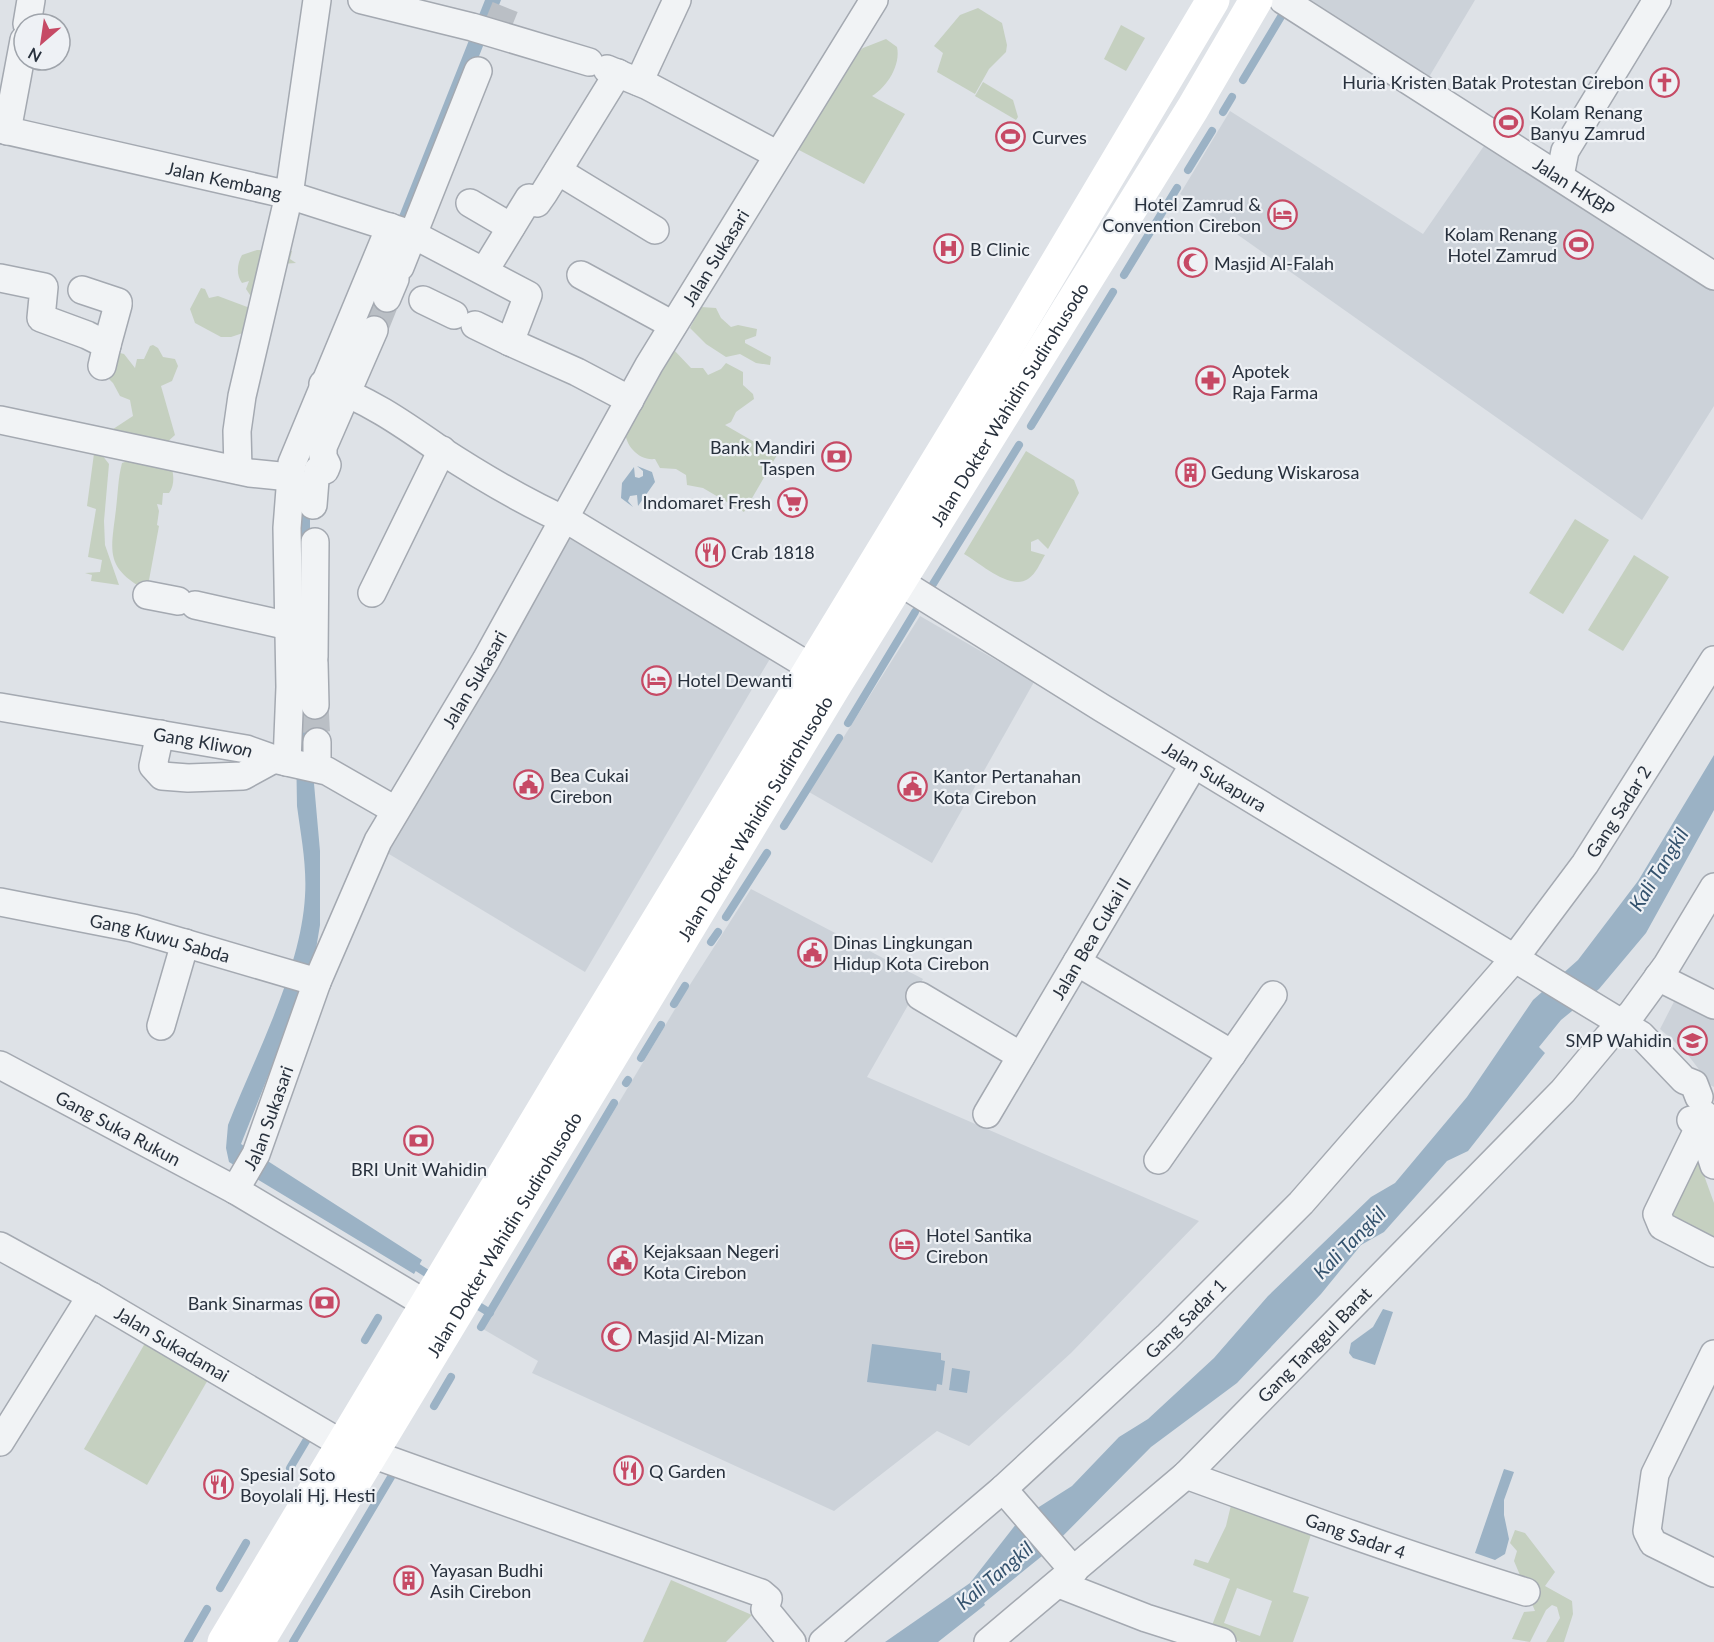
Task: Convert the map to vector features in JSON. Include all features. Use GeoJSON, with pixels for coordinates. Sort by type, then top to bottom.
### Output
{"type":"FeatureCollection","features":[{"type":"Feature","properties":{"kind":"main road","name":"Jalan Dokter Wahidin Sudirohusodo"},"geometry":{"type":"LineString","coordinates":[[490,1227],[812,668],[1214,0]]}},
{"type":"Feature","properties":{"kind":"main road","name":"Jalan Dokter Wahidin Sudirohusodo"},"geometry":{"type":"LineString","coordinates":[[258,1642],[357,1449],[447,1294],[900,582],[1092,269],[1242,5]]}},
{"type":"Feature","properties":{"kind":"main road"},"geometry":{"type":"LineString","coordinates":[[1064,252],[1092,269]]}},
{"type":"Feature","properties":{"kind":"main road","name":"Jalan Dokter Wahidin Sudirohusodo"},"geometry":{"type":"LineString","coordinates":[[224,1642],[357,1449]]}},
{"type":"Feature","properties":{"kind":"street","name":"Jalan Kembang"},"geometry":{"type":"LineString","coordinates":[[4,130],[290,195],[317,0]]}},
{"type":"Feature","properties":{"kind":"street"},"geometry":{"type":"LineString","coordinates":[[362,0],[488,32],[613,72],[778,155]]}},
{"type":"Feature","properties":{"kind":"street"},"geometry":{"type":"LineString","coordinates":[[485,270],[529,198],[537,203],[558,171],[613,72],[677,0]]}},
{"type":"Feature","properties":{"kind":"street","name":"Jalan Sukasari"},"geometry":{"type":"LineString","coordinates":[[447,1294],[246,1172],[305,978],[395,810],[486,660],[673,325],[874,0]]}},
{"type":"Feature","properties":{"kind":"street","name":"Jalan HKBP"},"geometry":{"type":"LineString","coordinates":[[1283,0],[1714,276]]}},
{"type":"Feature","properties":{"kind":"street"},"geometry":{"type":"LineString","coordinates":[[1560,176],[1565,151],[1657,0]]}},
{"type":"Feature","properties":{"kind":"street"},"geometry":{"type":"LineString","coordinates":[[160,734],[153,766],[162,776],[188,778],[243,776],[300,761],[289,626],[287,528],[309,489],[325,470],[327,465],[323,447],[335,389],[402,231],[480,66],[488,32]]}},
{"type":"Feature","properties":{"kind":"street"},"geometry":{"type":"LineString","coordinates":[[4,130],[17,72]]}},
{"type":"Feature","properties":{"kind":"street"},"geometry":{"type":"LineString","coordinates":[[558,171],[655,230]]}},
{"type":"Feature","properties":{"kind":"street"},"geometry":{"type":"LineString","coordinates":[[238,470],[237,431],[242,396],[290,195],[402,231],[485,270],[529,297],[510,342]]}},
{"type":"Feature","properties":{"kind":"street"},"geometry":{"type":"LineString","coordinates":[[470,203],[511,227]]}},
{"type":"Feature","properties":{"kind":"street"},"geometry":{"type":"LineString","coordinates":[[394,284],[402,231]]}},
{"type":"Feature","properties":{"kind":"street"},"geometry":{"type":"LineString","coordinates":[[581,275],[673,325]]}},
{"type":"Feature","properties":{"kind":"street"},"geometry":{"type":"LineString","coordinates":[[0,278],[44,287],[41,318],[87,335],[105,356],[118,304],[82,290]]}},
{"type":"Feature","properties":{"kind":"street"},"geometry":{"type":"LineString","coordinates":[[423,300],[577,372],[630,400]]}},
{"type":"Feature","properties":{"kind":"street"},"geometry":{"type":"LineString","coordinates":[[335,389],[374,330]]}},
{"type":"Feature","properties":{"kind":"street"},"geometry":{"type":"LineString","coordinates":[[335,389],[393,417],[442,450],[563,519],[812,668]]}},
{"type":"Feature","properties":{"kind":"street"},"geometry":{"type":"LineString","coordinates":[[0,420],[238,470],[309,489]]}},
{"type":"Feature","properties":{"kind":"street"},"geometry":{"type":"LineString","coordinates":[[372,592],[442,450]]}},
{"type":"Feature","properties":{"kind":"street"},"geometry":{"type":"LineString","coordinates":[[309,489],[315,705]]}},
{"type":"Feature","properties":{"kind":"street","name":"Jalan Sukapura"},"geometry":{"type":"LineString","coordinates":[[900,582],[1621,1024],[1656,1049],[1697,1105]]}},
{"type":"Feature","properties":{"kind":"street"},"geometry":{"type":"LineString","coordinates":[[147,595],[289,626]]}},
{"type":"Feature","properties":{"kind":"street","name":"Gang Sadar 2"},"geometry":{"type":"LineString","coordinates":[[1522,964],[1714,660]]}},
{"type":"Feature","properties":{"kind":"street","name":"Gang Kliwon"},"geometry":{"type":"LineString","coordinates":[[0,707],[246,749],[300,761],[395,810]]}},
{"type":"Feature","properties":{"kind":"street","name":"Jalan Bea Cukai II"},"geometry":{"type":"LineString","coordinates":[[987,1113],[1194,764]]}},
{"type":"Feature","properties":{"kind":"street","name":"Gang Tanggul Barat"},"geometry":{"type":"LineString","coordinates":[[988,1642],[1066,1572],[1186,1475],[1563,1091],[1658,977],[1714,887]]}},
{"type":"Feature","properties":{"kind":"street","name":"Gang Kuwu Sabda"},"geometry":{"type":"LineString","coordinates":[[0,902],[133,928],[305,978]]}},
{"type":"Feature","properties":{"kind":"street"},"geometry":{"type":"LineString","coordinates":[[161,1026],[185,943]]}},
{"type":"Feature","properties":{"kind":"street"},"geometry":{"type":"LineString","coordinates":[[1077,962],[1232,1054]]}},
{"type":"Feature","properties":{"kind":"street","name":"Gang Sadar 1"},"geometry":{"type":"LineString","coordinates":[[823,1642],[1007,1493],[1301,1203],[1522,964]]}},
{"type":"Feature","properties":{"kind":"street"},"geometry":{"type":"LineString","coordinates":[[1658,977],[1714,1005]]}},
{"type":"Feature","properties":{"kind":"street"},"geometry":{"type":"LineString","coordinates":[[1158,1160],[1273,995]]}},
{"type":"Feature","properties":{"kind":"street"},"geometry":{"type":"LineString","coordinates":[[920,996],[1021,1056]]}},
{"type":"Feature","properties":{"kind":"street","name":"Gang Suka Rukun"},"geometry":{"type":"LineString","coordinates":[[0,1065],[246,1172]]}},
{"type":"Feature","properties":{"kind":"street"},"geometry":{"type":"LineString","coordinates":[[1697,1105],[1714,1165]]}},
{"type":"Feature","properties":{"kind":"street"},"geometry":{"type":"LineString","coordinates":[[1697,1105],[1657,1214],[1662,1226],[1714,1252]]}},
{"type":"Feature","properties":{"kind":"street","name":"Jalan Sukadamai"},"geometry":{"type":"LineString","coordinates":[[0,1246],[357,1449],[761,1593],[768,1599],[765,1609],[792,1642]]}},
{"type":"Feature","properties":{"kind":"street"},"geometry":{"type":"LineString","coordinates":[[0,1442],[91,1296]]}},
{"type":"Feature","properties":{"kind":"street"},"geometry":{"type":"LineString","coordinates":[[1714,1354],[1705,1397],[1655,1474],[1647,1531],[1653,1543],[1714,1573]]}},
{"type":"Feature","properties":{"kind":"street","name":"Gang Sadar 4"},"geometry":{"type":"LineString","coordinates":[[1186,1475],[1379,1542],[1431,1563],[1526,1592]]}},
{"type":"Feature","properties":{"kind":"street"},"geometry":{"type":"LineString","coordinates":[[1007,1493],[1066,1572],[1146,1618],[1222,1642]]}},
{"type":"Feature","properties":{"kind":"shaded area"},"geometry":{"type":"Polygon","coordinates":[[[1305,0],[1475,0],[1429,77],[1305,0]]]}},
{"type":"Feature","properties":{"kind":"shaded area"},"geometry":{"type":"Polygon","coordinates":[[[1230,111],[1423,234],[1486,143],[1714,291],[1714,406],[1642,520],[1180,194],[1230,111]]]}},
{"type":"Feature","properties":{"kind":"shaded area"},"geometry":{"type":"Polygon","coordinates":[[[570,538],[771,657],[585,972],[384,851],[570,538]]]}},
{"type":"Feature","properties":{"kind":"shaded area"},"geometry":{"type":"Polygon","coordinates":[[[920,616],[1034,682],[932,863],[809,792],[920,616]]]}},
{"type":"Feature","properties":{"kind":"shaded area"},"geometry":{"type":"Polygon","coordinates":[[[751,889],[923,979],[867,1077],[1199,1221],[1071,1353],[969,1446],[937,1431],[834,1511],[532,1373],[538,1361],[483,1329],[684,994],[751,889]]]}},
{"type":"Feature","properties":{"kind":"shaded area","name":"SMP Wahidin"},"geometry":{"type":"Polygon","coordinates":[[[1679,992],[1714,1010],[1714,1087],[1708,1084],[1685,1051],[1660,1029],[1679,992]]]}},
{"type":"Feature","properties":{"kind":"green space"},"geometry":{"type":"Polygon","coordinates":[[[978,8],[1002,23],[1007,45],[1006,52],[989,69],[975,94],[937,72],[943,53],[934,46],[960,15],[978,8]]]}},
{"type":"Feature","properties":{"kind":"green space"},"geometry":{"type":"Polygon","coordinates":[[[1121,25],[1145,38],[1126,71],[1104,59],[1121,25]]]}},
{"type":"Feature","properties":{"kind":"green space"},"geometry":{"type":"Polygon","coordinates":[[[886,39],[897,47],[897,61],[888,81],[872,96],[905,114],[864,184],[797,149],[853,57],[863,48],[886,39]]]}},
{"type":"Feature","properties":{"kind":"green space"},"geometry":{"type":"Polygon","coordinates":[[[983,82],[1013,100],[1018,117],[1016,120],[975,96],[983,82]]]}},
{"type":"Feature","properties":{"kind":"green space"},"geometry":{"type":"Polygon","coordinates":[[[257,250],[292,251],[290,259],[296,263],[281,264],[249,331],[231,337],[221,337],[195,323],[190,309],[201,288],[205,289],[209,298],[218,296],[250,308],[252,298],[246,289],[249,281],[242,283],[238,266],[242,255],[257,250]]]}},
{"type":"Feature","properties":{"kind":"green space"},"geometry":{"type":"Polygon","coordinates":[[[701,307],[716,308],[721,318],[731,327],[738,325],[757,329],[756,336],[745,340],[745,343],[771,357],[770,365],[756,363],[740,354],[726,357],[706,344],[690,328],[701,307]]]}},
{"type":"Feature","properties":{"kind":"green space"},"geometry":{"type":"Polygon","coordinates":[[[150,346],[158,348],[163,357],[175,359],[178,366],[172,381],[161,386],[175,435],[165,444],[173,482],[169,493],[163,493],[162,505],[157,504],[159,511],[157,525],[159,526],[147,591],[123,574],[117,566],[112,548],[122,463],[139,457],[104,435],[133,416],[130,400],[120,396],[107,377],[116,352],[124,354],[135,368],[137,359],[144,359],[150,346]]]}},
{"type":"Feature","properties":{"kind":"green space"},"geometry":{"type":"Polygon","coordinates":[[[674,350],[691,368],[703,368],[708,375],[721,369],[726,363],[743,372],[743,385],[753,394],[754,399],[736,412],[731,422],[725,425],[777,455],[744,512],[703,488],[687,485],[686,475],[676,469],[660,468],[655,459],[643,457],[633,450],[626,439],[625,426],[674,350]]]}},
{"type":"Feature","properties":{"kind":"green space"},"geometry":{"type":"Polygon","coordinates":[[[95,446],[109,464],[104,521],[105,545],[119,585],[91,581],[92,575],[85,573],[100,572],[102,560],[88,557],[96,509],[87,506],[95,446]]]}},
{"type":"Feature","properties":{"kind":"green space"},"geometry":{"type":"Polygon","coordinates":[[[1026,451],[1074,480],[1079,493],[1048,549],[1038,539],[1031,542],[1031,551],[1045,555],[1031,577],[1021,582],[1004,579],[964,554],[1026,451]]]}},
{"type":"Feature","properties":{"kind":"green space"},"geometry":{"type":"Polygon","coordinates":[[[1575,519],[1609,540],[1563,614],[1529,593],[1575,519]]]}},
{"type":"Feature","properties":{"kind":"green space"},"geometry":{"type":"Polygon","coordinates":[[[1634,555],[1669,577],[1623,651],[1588,630],[1634,555]]]}},
{"type":"Feature","properties":{"kind":"green space"},"geometry":{"type":"Polygon","coordinates":[[[1697,1156],[1714,1203],[1714,1239],[1673,1219],[1669,1210],[1697,1156]]]}},
{"type":"Feature","properties":{"kind":"green space"},"geometry":{"type":"Polygon","coordinates":[[[148,1338],[209,1378],[147,1485],[84,1449],[148,1338]]]}},
{"type":"Feature","properties":{"kind":"green space"},"geometry":{"type":"Polygon","coordinates":[[[1232,1501],[1313,1528],[1293,1592],[1309,1597],[1293,1642],[1241,1642],[1209,1633],[1230,1579],[1193,1565],[1195,1559],[1208,1563],[1226,1526],[1232,1501]],[[1237,1588],[1224,1623],[1260,1636],[1272,1601],[1237,1588]]]}},
{"type":"Feature","properties":{"kind":"green space"},"geometry":{"type":"Polygon","coordinates":[[[1515,1530],[1525,1533],[1555,1572],[1545,1586],[1572,1601],[1573,1614],[1564,1642],[1546,1642],[1560,1618],[1557,1607],[1552,1605],[1546,1610],[1530,1642],[1512,1639],[1524,1612],[1535,1611],[1514,1561],[1517,1551],[1510,1543],[1515,1530]]]}},
{"type":"Feature","properties":{"kind":"green space"},"geometry":{"type":"Polygon","coordinates":[[[671,1580],[752,1615],[726,1642],[643,1642],[671,1580]]]}},
{"type":"Feature","properties":{"kind":"water"},"geometry":{"type":"Polygon","coordinates":[[[485,0],[501,0],[404,248],[324,438],[310,497],[310,684],[312,761],[320,851],[320,925],[314,961],[241,1144],[422,1260],[414,1274],[229,1162],[226,1148],[228,1125],[286,983],[302,924],[305,896],[304,862],[297,806],[292,499],[376,274],[485,0]]]}},
{"type":"Feature","properties":{"kind":"water"},"geometry":{"type":"Polygon","coordinates":[[[637,466],[652,472],[655,482],[638,506],[637,495],[630,496],[628,501],[633,507],[621,498],[622,483],[634,467],[635,477],[643,476],[643,471],[637,466]]]}},
{"type":"Feature","properties":{"kind":"water","name":"Kali Tangkil"},"geometry":{"type":"Polygon","coordinates":[[[1714,755],[1714,810],[1646,933],[1599,989],[1561,1020],[1539,1047],[1545,1053],[1468,1151],[1447,1161],[1384,1232],[1361,1245],[1321,1294],[1237,1383],[1151,1447],[1047,1552],[984,1603],[985,1605],[938,1642],[885,1642],[970,1583],[1020,1519],[1072,1486],[1119,1437],[1148,1419],[1214,1358],[1268,1296],[1371,1197],[1395,1183],[1467,1097],[1533,1000],[1578,960],[1638,881],[1714,755]]]}},
{"type":"Feature","properties":{"kind":"water"},"geometry":{"type":"Polygon","coordinates":[[[1383,1309],[1393,1312],[1375,1365],[1353,1358],[1349,1353],[1351,1343],[1373,1327],[1383,1309]]]}},
{"type":"Feature","properties":{"kind":"water"},"geometry":{"type":"Polygon","coordinates":[[[872,1344],[941,1353],[941,1360],[945,1361],[942,1385],[937,1384],[936,1391],[867,1382],[872,1344]]]}},
{"type":"Feature","properties":{"kind":"water"},"geometry":{"type":"Polygon","coordinates":[[[952,1368],[970,1371],[967,1393],[949,1390],[952,1368]]]}},
{"type":"Feature","properties":{"kind":"water"},"geometry":{"type":"Polygon","coordinates":[[[1504,1469],[1514,1472],[1504,1500],[1504,1515],[1509,1539],[1505,1554],[1495,1560],[1475,1553],[1504,1469]]]}},
{"type":"Feature","properties":{"kind":"waterway"},"geometry":{"type":"LineString","coordinates":[[1243,80],[1282,15]]}},
{"type":"Feature","properties":{"kind":"waterway"},"geometry":{"type":"LineString","coordinates":[[1223,112],[1232,97]]}},
{"type":"Feature","properties":{"kind":"waterway"},"geometry":{"type":"LineString","coordinates":[[1188,170],[1212,131]]}},
{"type":"Feature","properties":{"kind":"waterway"},"geometry":{"type":"LineString","coordinates":[[1124,275],[1177,188]]}},
{"type":"Feature","properties":{"kind":"waterway"},"geometry":{"type":"LineString","coordinates":[[1031,426],[1113,292]]}},
{"type":"Feature","properties":{"kind":"waterway"},"geometry":{"type":"LineString","coordinates":[[933,584],[1019,445]]}},
{"type":"Feature","properties":{"kind":"waterway"},"geometry":{"type":"LineString","coordinates":[[848,723],[915,612]]}},
{"type":"Feature","properties":{"kind":"waterway"},"geometry":{"type":"LineString","coordinates":[[784,826],[839,738]]}},
{"type":"Feature","properties":{"kind":"waterway"},"geometry":{"type":"LineString","coordinates":[[726,917],[767,853]]}},
{"type":"Feature","properties":{"kind":"waterway"},"geometry":{"type":"LineString","coordinates":[[711,942],[718,932]]}},
{"type":"Feature","properties":{"kind":"waterway"},"geometry":{"type":"LineString","coordinates":[[674,1004],[685,986]]}},
{"type":"Feature","properties":{"kind":"waterway"},"geometry":{"type":"LineString","coordinates":[[641,1058],[661,1025]]}},
{"type":"Feature","properties":{"kind":"waterway"},"geometry":{"type":"LineString","coordinates":[[481,1327],[614,1103]]}},
{"type":"Feature","properties":{"kind":"waterway"},"geometry":{"type":"LineString","coordinates":[[409,1262],[434,1278]]}},
{"type":"Feature","properties":{"kind":"waterway"},"geometry":{"type":"LineString","coordinates":[[472,1302],[490,1313]]}},
{"type":"Feature","properties":{"kind":"waterway"},"geometry":{"type":"LineString","coordinates":[[365,1340],[378,1318]]}},
{"type":"Feature","properties":{"kind":"waterway"},"geometry":{"type":"LineString","coordinates":[[434,1406],[451,1377]]}},
{"type":"Feature","properties":{"kind":"waterway"},"geometry":{"type":"LineString","coordinates":[[290,1468],[309,1436]]}},
{"type":"Feature","properties":{"kind":"waterway"},"geometry":{"type":"LineString","coordinates":[[293,1642],[391,1477]]}},
{"type":"Feature","properties":{"kind":"waterway"},"geometry":{"type":"LineString","coordinates":[[220,1588],[246,1543]]}},
{"type":"Feature","properties":{"kind":"waterway"},"geometry":{"type":"LineString","coordinates":[[188,1642],[207,1609]]}},
{"type":"Feature","properties":{"kind":"tunnel"},"geometry":{"type":"LineString","coordinates":[[495,32],[508,0]]}},
{"type":"Feature","properties":{"kind":"tunnel"},"geometry":{"type":"LineString","coordinates":[[374,330],[387,298]]}},
{"type":"Feature","properties":{"kind":"tunnel"},"geometry":{"type":"LineString","coordinates":[[315,705],[317,742]]}},
{"type":"Feature","properties":{"kind":"place","name":"Huria Kristen Batak Protestan Cirebon"},"geometry":{"type":"Point","coordinates":[1665,82]}},
{"type":"Feature","properties":{"kind":"place","name":"Kolam Renang Banyu Zamrud"},"geometry":{"type":"Point","coordinates":[1509,122]}},
{"type":"Feature","properties":{"kind":"place","name":"Curves"},"geometry":{"type":"Point","coordinates":[1011,137]}},
{"type":"Feature","properties":{"kind":"place","name":"Hotel Zamrud & Convention Cirebon"},"geometry":{"type":"Point","coordinates":[1282,214]}},
{"type":"Feature","properties":{"kind":"place","name":"Kolam Renang Hotel Zamrud"},"geometry":{"type":"Point","coordinates":[1578,244]}},
{"type":"Feature","properties":{"kind":"place","name":"B Clinic"},"geometry":{"type":"Point","coordinates":[949,249]}},
{"type":"Feature","properties":{"kind":"place","name":"Masjid Al-Falah"},"geometry":{"type":"Point","coordinates":[1193,263]}},
{"type":"Feature","properties":{"kind":"place","name":"Apotek Raja Farma"},"geometry":{"type":"Point","coordinates":[1211,381]}},
{"type":"Feature","properties":{"kind":"place","name":"Bank Mandiri Taspen"},"geometry":{"type":"Point","coordinates":[836,457]}},
{"type":"Feature","properties":{"kind":"place","name":"Gedung Wiskarosa"},"geometry":{"type":"Point","coordinates":[1190,472]}},
{"type":"Feature","properties":{"kind":"place","name":"Indomaret Fresh"},"geometry":{"type":"Point","coordinates":[792,502]}},
{"type":"Feature","properties":{"kind":"place","name":"Crab 1818"},"geometry":{"type":"Point","coordinates":[710,552]}},
{"type":"Feature","properties":{"kind":"place","name":"Hotel Dewanti"},"geometry":{"type":"Point","coordinates":[656,680]}},
{"type":"Feature","properties":{"kind":"place","name":"Bea Cukai Cirebon"},"geometry":{"type":"Point","coordinates":[529,785]}},
{"type":"Feature","properties":{"kind":"place","name":"Kantor Pertanahan Kota Cirebon"},"geometry":{"type":"Point","coordinates":[912,786]}},
{"type":"Feature","properties":{"kind":"place","name":"Dinas Lingkungan Hidup Kota Cirebon"},"geometry":{"type":"Point","coordinates":[812,952]}},
{"type":"Feature","properties":{"kind":"place","name":"SMP Wahidin"},"geometry":{"type":"Point","coordinates":[1693,1040]}},
{"type":"Feature","properties":{"kind":"place","name":"BRI Unit Wahidin"},"geometry":{"type":"Point","coordinates":[419,1140]}},
{"type":"Feature","properties":{"kind":"place","name":"Hotel Santika Cirebon"},"geometry":{"type":"Point","coordinates":[905,1245]}},
{"type":"Feature","properties":{"kind":"place","name":"Kejaksaan Negeri Kota Cirebon"},"geometry":{"type":"Point","coordinates":[622,1261]}},
{"type":"Feature","properties":{"kind":"place","name":"Bank Sinarmas"},"geometry":{"type":"Point","coordinates":[324,1303]}},
{"type":"Feature","properties":{"kind":"place","name":"Masjid Al-Mizan"},"geometry":{"type":"Point","coordinates":[616,1337]}},
{"type":"Feature","properties":{"kind":"place","name":"Q Garden"},"geometry":{"type":"Point","coordinates":[628,1471]}},
{"type":"Feature","properties":{"kind":"place","name":"Spesial Soto Boyolali Hj. Hesti"},"geometry":{"type":"Point","coordinates":[219,1484]}},
{"type":"Feature","properties":{"kind":"place","name":"Yayasan Budhi Asih Cirebon"},"geometry":{"type":"Point","coordinates":[409,1580]}}]}
